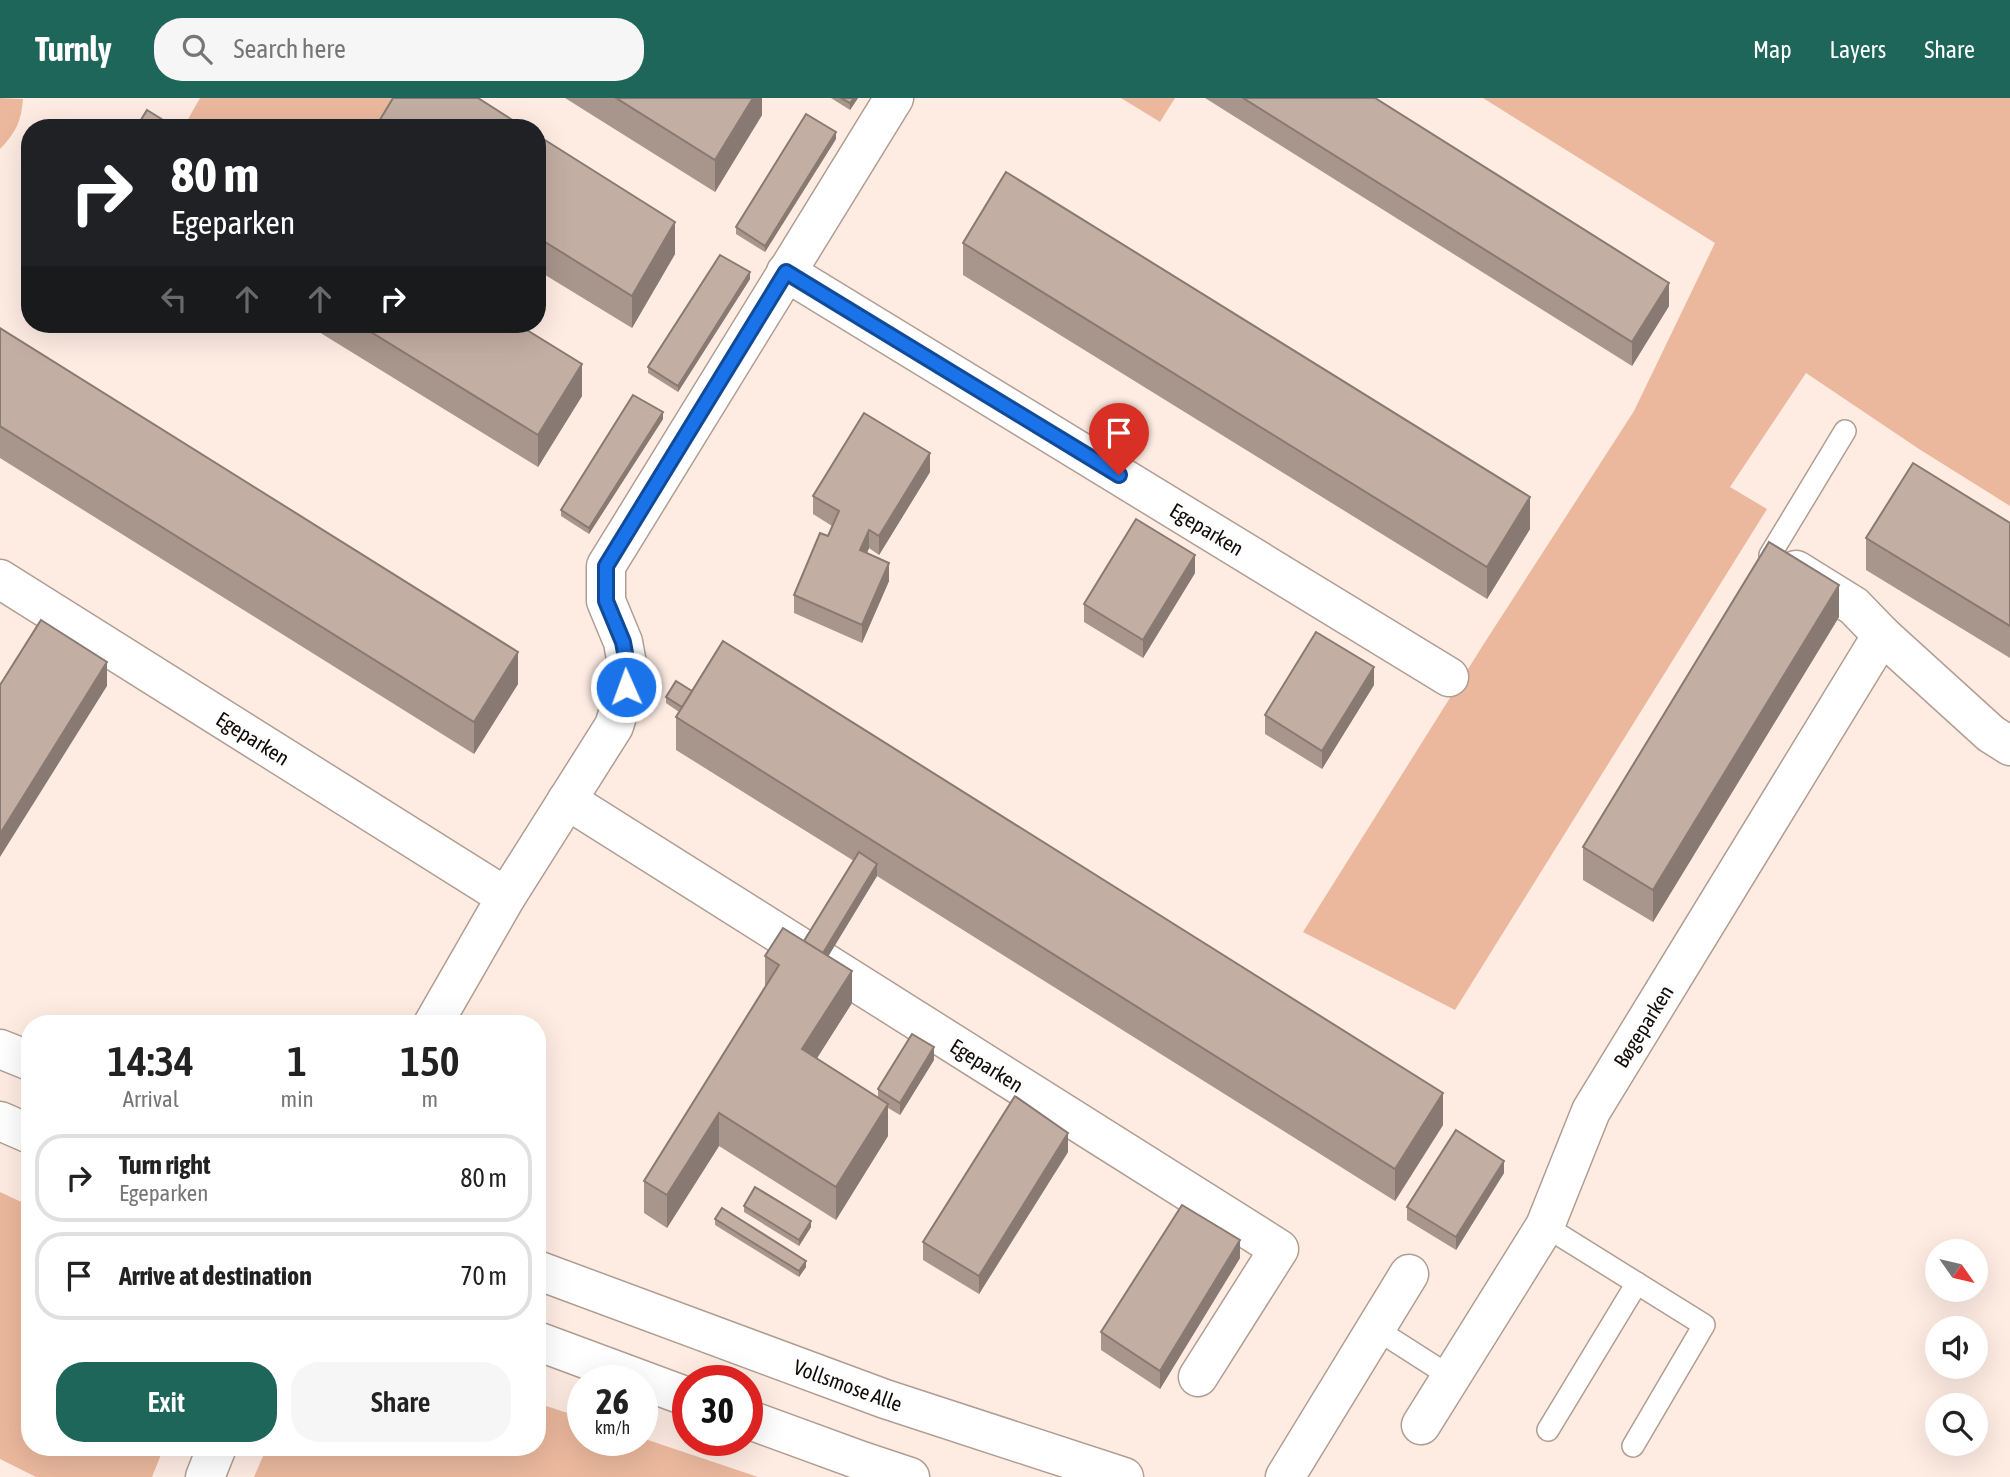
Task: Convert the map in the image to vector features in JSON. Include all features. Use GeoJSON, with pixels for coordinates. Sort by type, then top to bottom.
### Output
{"type":"FeatureCollection","features":[{"type":"Feature","properties":{"kind":"street"},"geometry":{"type":"LineString","coordinates":[[438,1015],[506,897],[614,726],[626,687],[627,664],[623,642],[606,601],[606,566],[894,98]]}},
{"type":"Feature","properties":{"kind":"street","name":"Egeparken"},"geometry":{"type":"LineString","coordinates":[[786,272],[1449,677]]}},
{"type":"Feature","properties":{"kind":"street"},"geometry":{"type":"LineString","coordinates":[[1770,555],[1854,606],[1991,734],[2010,746]]}},
{"type":"Feature","properties":{"kind":"street","name":"Egeparken"},"geometry":{"type":"LineString","coordinates":[[0,579],[506,897]]}},
{"type":"Feature","properties":{"kind":"street","name":"Bøgeparken"},"geometry":{"type":"LineString","coordinates":[[1421,1425],[1545,1226],[1591,1111],[1882,635]]}},
{"type":"Feature","properties":{"kind":"street","name":"Egeparken"},"geometry":{"type":"LineString","coordinates":[[567,800],[1279,1249],[1198,1377]]}},
{"type":"Feature","properties":{"kind":"street"},"geometry":{"type":"LineString","coordinates":[[0,1049],[21,1057]]}},
{"type":"Feature","properties":{"kind":"street"},"geometry":{"type":"LineString","coordinates":[[0,1121],[21,1130]]}},
{"type":"Feature","properties":{"kind":"street","name":"Vollsmose Alle"},"geometry":{"type":"LineString","coordinates":[[546,1273],[884,1399],[1124,1477]]}},
{"type":"Feature","properties":{"kind":"street"},"geometry":{"type":"LineString","coordinates":[[1285,1477],[1409,1274]]}},
{"type":"Feature","properties":{"kind":"street"},"geometry":{"type":"LineString","coordinates":[[546,1344],[672,1391]]}},
{"type":"Feature","properties":{"kind":"street"},"geometry":{"type":"LineString","coordinates":[[763,1425],[910,1477]]}},
{"type":"Feature","properties":{"kind":"street"},"geometry":{"type":"LineString","coordinates":[[205,1477],[213,1456]]}},
{"type":"Feature","properties":{"kind":"lane"},"geometry":{"type":"LineString","coordinates":[[1770,555],[1845,431]]}},
{"type":"Feature","properties":{"kind":"lane"},"geometry":{"type":"LineString","coordinates":[[1545,1226],[1704,1325],[1633,1446]]}},
{"type":"Feature","properties":{"kind":"lane"},"geometry":{"type":"LineString","coordinates":[[1548,1430],[1637,1283]]}},
{"type":"Feature","properties":{"kind":"lane"},"geometry":{"type":"LineString","coordinates":[[1376,1329],[1451,1377]]}},
{"type":"Feature","properties":{"kind":"shaded area"},"geometry":{"type":"Polygon","coordinates":[[[0,98],[23,99],[17,126],[0,149],[0,98]]]}},
{"type":"Feature","properties":{"kind":"shaded area"},"geometry":{"type":"Polygon","coordinates":[[[200,98],[392,98],[379,119],[188,119],[200,98]]]}},
{"type":"Feature","properties":{"kind":"shaded area"},"geometry":{"type":"Polygon","coordinates":[[[1121,98],[1175,98],[1160,122],[1121,98]]]}},
{"type":"Feature","properties":{"kind":"shaded area"},"geometry":{"type":"Polygon","coordinates":[[[1483,98],[2010,98],[2010,506],[1806,373],[1730,487],[1767,509],[1455,1010],[1303,932],[1634,411],[1715,243],[1483,98]]]}},
{"type":"Feature","properties":{"kind":"shaded area"},"geometry":{"type":"Polygon","coordinates":[[[0,1192],[21,1202],[21,1456],[160,1456],[152,1477],[36,1477],[0,1459],[0,1192]]]}},
{"type":"Feature","properties":{"kind":"shaded area"},"geometry":{"type":"Polygon","coordinates":[[[546,1406],[567,1413],[567,1456],[658,1456],[658,1443],[672,1448],[672,1456],[696,1456],[758,1477],[254,1477],[263,1456],[546,1456],[546,1406]]]}},
{"type":"Feature","properties":{"kind":"building"},"geometry":{"type":"Polygon","coordinates":[[[393,98],[478,98],[511,119],[380,119],[393,98]]]}},
{"type":"Feature","properties":{"kind":"building"},"geometry":{"type":"Polygon","coordinates":[[[616,98],[753,98],[715,160],[616,98]]]}},
{"type":"Feature","properties":{"kind":"building"},"geometry":{"type":"Polygon","coordinates":[[[841,98],[854,98],[850,103],[841,98]]]}},
{"type":"Feature","properties":{"kind":"building"},"geometry":{"type":"Polygon","coordinates":[[[1243,98],[1375,98],[1669,283],[1632,342],[1243,98]]]}},
{"type":"Feature","properties":{"kind":"building"},"geometry":{"type":"Polygon","coordinates":[[[147,110],[162,119],[142,119],[147,110]]]}},
{"type":"Feature","properties":{"kind":"building"},"geometry":{"type":"Polygon","coordinates":[[[806,114],[836,132],[765,246],[736,227],[806,114]]]}},
{"type":"Feature","properties":{"kind":"building"},"geometry":{"type":"Polygon","coordinates":[[[546,141],[675,222],[632,296],[546,243],[546,141]]]}},
{"type":"Feature","properties":{"kind":"building"},"geometry":{"type":"Polygon","coordinates":[[[1006,172],[1530,497],[1487,567],[963,243],[1006,172]]]}},
{"type":"Feature","properties":{"kind":"building"},"geometry":{"type":"Polygon","coordinates":[[[720,255],[750,272],[678,386],[648,367],[720,255]]]}},
{"type":"Feature","properties":{"kind":"building"},"geometry":{"type":"Polygon","coordinates":[[[0,328],[518,652],[474,722],[0,426],[0,328]]]}},
{"type":"Feature","properties":{"kind":"building"},"geometry":{"type":"Polygon","coordinates":[[[373,333],[532,333],[582,364],[538,435],[373,333]]]}},
{"type":"Feature","properties":{"kind":"building"},"geometry":{"type":"Polygon","coordinates":[[[633,395],[663,412],[589,528],[561,510],[633,395]]]}},
{"type":"Feature","properties":{"kind":"building"},"geometry":{"type":"Polygon","coordinates":[[[864,413],[930,453],[879,536],[869,530],[860,550],[889,563],[862,625],[794,595],[820,533],[828,536],[839,511],[813,496],[864,413]]]}},
{"type":"Feature","properties":{"kind":"building"},"geometry":{"type":"Polygon","coordinates":[[[1913,463],[2010,523],[2010,626],[1866,538],[1913,463]]]}},
{"type":"Feature","properties":{"kind":"building"},"geometry":{"type":"Polygon","coordinates":[[[1136,519],[1195,555],[1143,640],[1084,604],[1136,519]]]}},
{"type":"Feature","properties":{"kind":"building"},"geometry":{"type":"Polygon","coordinates":[[[1769,542],[1839,585],[1653,890],[1583,847],[1769,542]]]}},
{"type":"Feature","properties":{"kind":"building"},"geometry":{"type":"Polygon","coordinates":[[[41,620],[107,662],[0,834],[0,685],[41,620]]]}},
{"type":"Feature","properties":{"kind":"building"},"geometry":{"type":"Polygon","coordinates":[[[1316,632],[1374,667],[1322,751],[1265,715],[1316,632]]]}},
{"type":"Feature","properties":{"kind":"building"},"geometry":{"type":"Polygon","coordinates":[[[723,641],[1443,1093],[1395,1169],[676,717],[723,641]]]}},
{"type":"Feature","properties":{"kind":"building"},"geometry":{"type":"Polygon","coordinates":[[[676,681],[692,691],[682,707],[666,697],[676,681]]]}},
{"type":"Feature","properties":{"kind":"building"},"geometry":{"type":"Polygon","coordinates":[[[859,852],[877,864],[823,953],[804,941],[859,852]]]}},
{"type":"Feature","properties":{"kind":"building"},"geometry":{"type":"Polygon","coordinates":[[[783,928],[852,971],[802,1049],[888,1104],[836,1187],[719,1113],[667,1195],[644,1181],[779,965],[765,956],[783,928]]]}},
{"type":"Feature","properties":{"kind":"building"},"geometry":{"type":"Polygon","coordinates":[[[912,1034],[934,1047],[900,1103],[878,1089],[912,1034]]]}},
{"type":"Feature","properties":{"kind":"building"},"geometry":{"type":"Polygon","coordinates":[[[1015,1096],[1068,1133],[979,1276],[923,1242],[1015,1096]]]}},
{"type":"Feature","properties":{"kind":"building"},"geometry":{"type":"Polygon","coordinates":[[[1456,1130],[1504,1161],[1456,1237],[1407,1207],[1456,1130]]]}},
{"type":"Feature","properties":{"kind":"building"},"geometry":{"type":"Polygon","coordinates":[[[755,1187],[811,1221],[799,1240],[744,1206],[755,1187]]]}},
{"type":"Feature","properties":{"kind":"building"},"geometry":{"type":"Polygon","coordinates":[[[1182,1205],[1240,1240],[1160,1371],[1101,1332],[1182,1205]]]}},
{"type":"Feature","properties":{"kind":"building"},"geometry":{"type":"Polygon","coordinates":[[[722,1208],[806,1261],[799,1271],[715,1219],[722,1208]]]}},
{"type":"Feature","properties":{"kind":"route"},"geometry":{"type":"LineString","coordinates":[[626,687],[627,664],[623,642],[606,601],[606,566],[786,272],[1119,475]]}}]}
